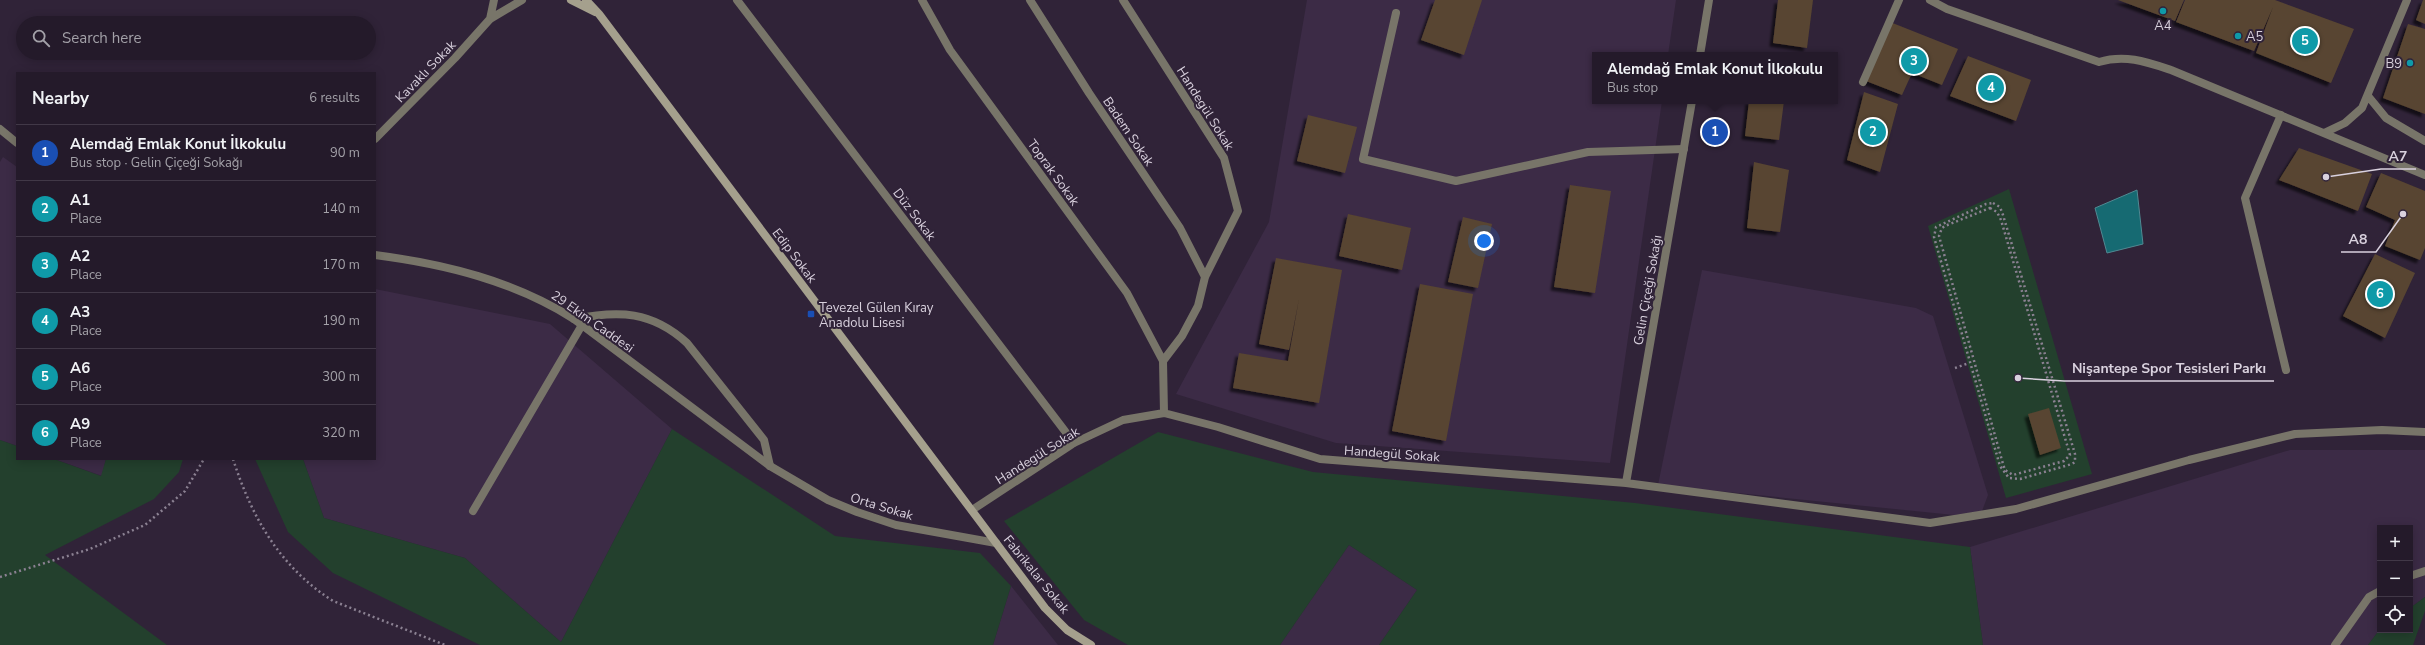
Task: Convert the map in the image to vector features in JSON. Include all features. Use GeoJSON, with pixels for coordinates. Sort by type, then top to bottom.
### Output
{"type":"FeatureCollection","features":[{"type":"Feature","properties":{"kind":"main road"},"geometry":{"type":"LineString","coordinates":[[571,0],[599,14]]}},
{"type":"Feature","properties":{"kind":"main road","name":"Edip Sokak"},"geometry":{"type":"LineString","coordinates":[[586,0],[599,14],[972,510]]}},
{"type":"Feature","properties":{"kind":"main road","name":"Fabrikalar Sokak"},"geometry":{"type":"LineString","coordinates":[[972,510],[1055,619],[1091,645]]}},
{"type":"Feature","properties":{"kind":"street"},"geometry":{"type":"LineString","coordinates":[[490,19],[494,0]]}},
{"type":"Feature","properties":{"kind":"street"},"geometry":{"type":"LineString","coordinates":[[490,19],[522,0]]}},
{"type":"Feature","properties":{"kind":"street","name":"Düz Sokak"},"geometry":{"type":"LineString","coordinates":[[737,0],[1074,443]]}},
{"type":"Feature","properties":{"kind":"street","name":"Toprak Sokak"},"geometry":{"type":"LineString","coordinates":[[922,0],[950,50],[1128,293],[1163,361]]}},
{"type":"Feature","properties":{"kind":"street","name":"Badem Sokak"},"geometry":{"type":"LineString","coordinates":[[1030,0],[1089,93],[1180,228],[1205,277]]}},
{"type":"Feature","properties":{"kind":"street","name":"Handegül Sokak"},"geometry":{"type":"LineString","coordinates":[[1123,0],[1224,158],[1238,211],[1205,277],[1198,306],[1182,336],[1163,361]]}},
{"type":"Feature","properties":{"kind":"street"},"geometry":{"type":"LineString","coordinates":[[1700,52],[1709,0]]}},
{"type":"Feature","properties":{"kind":"street"},"geometry":{"type":"LineString","coordinates":[[1863,82],[1899,0]]}},
{"type":"Feature","properties":{"kind":"street"},"geometry":{"type":"LineString","coordinates":[[1930,0],[1947,9],[2099,62],[2122,58],[2144,61],[2281,115],[2425,175]]}},
{"type":"Feature","properties":{"kind":"street"},"geometry":{"type":"LineString","coordinates":[[2324,133],[2344,123],[2362,108],[2407,0]]}},
{"type":"Feature","properties":{"kind":"street"},"geometry":{"type":"LineString","coordinates":[[1396,13],[1363,159],[1456,181],[1588,152],[1684,148]]}},
{"type":"Feature","properties":{"kind":"street","name":"Kavaklı Sokak"},"geometry":{"type":"LineString","coordinates":[[376,138],[455,58],[490,19]]}},
{"type":"Feature","properties":{"kind":"street"},"geometry":{"type":"LineString","coordinates":[[2368,96],[2386,118],[2425,141]]}},
{"type":"Feature","properties":{"kind":"street","name":"Gelin Çiçeği Sokağı"},"geometry":{"type":"LineString","coordinates":[[1626,483],[1691,104]]}},
{"type":"Feature","properties":{"kind":"street"},"geometry":{"type":"LineString","coordinates":[[2281,115],[2245,198],[2286,370]]}},
{"type":"Feature","properties":{"kind":"street"},"geometry":{"type":"LineString","coordinates":[[0,129],[16,142]]}},
{"type":"Feature","properties":{"kind":"street","name":"29 Ekim Caddesi"},"geometry":{"type":"LineString","coordinates":[[376,255],[441,266],[490,279],[548,303],[574,319],[770,466]]}},
{"type":"Feature","properties":{"kind":"street"},"geometry":{"type":"LineString","coordinates":[[574,319],[606,314],[643,316],[672,330],[687,343],[764,440],[770,466]]}},
{"type":"Feature","properties":{"kind":"street"},"geometry":{"type":"LineString","coordinates":[[473,511],[582,325]]}},
{"type":"Feature","properties":{"kind":"street"},"geometry":{"type":"LineString","coordinates":[[1163,361],[1164,413]]}},
{"type":"Feature","properties":{"kind":"street","name":"Handegül Sokak"},"geometry":{"type":"LineString","coordinates":[[972,510],[1074,443],[1123,420],[1164,413],[1218,426],[1320,460],[1626,483],[1930,523],[2016,509],[2189,460],[2295,434],[2382,430],[2425,432]]}},
{"type":"Feature","properties":{"kind":"street","name":"Orta Sokak"},"geometry":{"type":"LineString","coordinates":[[770,466],[828,500],[857,512],[896,525],[996,543]]}},
{"type":"Feature","properties":{"kind":"street"},"geometry":{"type":"LineString","coordinates":[[2413,575],[2425,571]]}},
{"type":"Feature","properties":{"kind":"street"},"geometry":{"type":"LineString","coordinates":[[2335,645],[2369,597],[2377,593]]}},
{"type":"Feature","properties":{"kind":"path"},"geometry":{"type":"LineString","coordinates":[[1993,203],[2000,207],[2003,215],[2075,454],[2075,462],[2020,479],[2009,478],[2005,475],[2000,466],[1969,363],[1934,232],[1940,225],[1986,204],[1993,203]]}},
{"type":"Feature","properties":{"kind":"path"},"geometry":{"type":"LineString","coordinates":[[1990,208],[1999,214],[2006,234],[2070,455],[2067,460],[2013,475],[2005,470],[1973,362],[1939,236],[1942,228],[1945,226],[1990,208]]}},
{"type":"Feature","properties":{"kind":"path"},"geometry":{"type":"LineString","coordinates":[[1955,368],[1973,362]]}},
{"type":"Feature","properties":{"kind":"path"},"geometry":{"type":"LineString","coordinates":[[0,577],[90,549],[145,525],[185,491],[203,460]]}},
{"type":"Feature","properties":{"kind":"path"},"geometry":{"type":"LineString","coordinates":[[233,460],[246,497],[259,524],[276,550],[295,571],[333,601],[445,645]]}},
{"type":"Feature","properties":{"kind":"shaded area"},"geometry":{"type":"Polygon","coordinates":[[[1307,0],[1676,0],[1668,52],[1592,52],[1592,104],[1662,104],[1610,463],[1336,443],[1176,394],[1269,222],[1307,0]]]}},
{"type":"Feature","properties":{"kind":"shaded area"},"geometry":{"type":"Polygon","coordinates":[[[3,157],[16,166],[16,446],[0,440],[0,162],[3,157]]]}},
{"type":"Feature","properties":{"kind":"shaded area"},"geometry":{"type":"Polygon","coordinates":[[[2009,189],[2092,474],[2006,498],[1928,226],[2009,189]]]}},
{"type":"Feature","properties":{"kind":"shaded area"},"geometry":{"type":"Polygon","coordinates":[[[2137,190],[2143,244],[2107,253],[2095,208],[2137,190]]]}},
{"type":"Feature","properties":{"kind":"shaded area"},"geometry":{"type":"Polygon","coordinates":[[[1702,270],[1916,308],[1933,316],[1988,495],[1982,511],[1954,515],[1658,485],[1702,270]]]}},
{"type":"Feature","properties":{"kind":"shaded area"},"geometry":{"type":"Polygon","coordinates":[[[376,289],[550,324],[672,429],[561,642],[465,558],[324,518],[303,460],[376,460],[376,289]]]}},
{"type":"Feature","properties":{"kind":"shaded area"},"geometry":{"type":"Polygon","coordinates":[[[672,429],[835,536],[980,553],[1011,586],[993,645],[480,645],[333,573],[288,532],[255,460],[303,460],[324,518],[465,558],[561,642],[672,429]]]}},
{"type":"Feature","properties":{"kind":"shaded area"},"geometry":{"type":"Polygon","coordinates":[[[1158,432],[1313,472],[1635,503],[1970,547],[1983,645],[1379,645],[1417,590],[1349,545],[1280,645],[1128,645],[1084,620],[1004,521],[1158,432]]]}},
{"type":"Feature","properties":{"kind":"shaded area"},"geometry":{"type":"Polygon","coordinates":[[[0,440],[16,446],[16,460],[57,460],[101,476],[106,460],[183,460],[179,472],[154,499],[45,555],[167,645],[0,645],[0,440]]]}},
{"type":"Feature","properties":{"kind":"shaded area"},"geometry":{"type":"Polygon","coordinates":[[[2290,450],[2425,450],[2425,597],[2413,606],[2413,525],[2377,525],[2377,633],[2368,645],[1983,645],[1970,547],[2290,450]]]}},
{"type":"Feature","properties":{"kind":"shaded area"},"geometry":{"type":"Polygon","coordinates":[[[57,460],[106,460],[102,476],[57,460]]]}},
{"type":"Feature","properties":{"kind":"shaded area"},"geometry":{"type":"Polygon","coordinates":[[[1349,545],[1417,590],[1379,645],[1280,645],[1349,545]]]}},
{"type":"Feature","properties":{"kind":"shaded area"},"geometry":{"type":"Polygon","coordinates":[[[1011,586],[1058,645],[993,645],[1011,586]]]}},
{"type":"Feature","properties":{"kind":"shaded area"},"geometry":{"type":"Polygon","coordinates":[[[2425,597],[2425,611],[2413,645],[2368,645],[2377,633],[2413,633],[2413,606],[2425,597]]]}},
{"type":"Feature","properties":{"kind":"building"},"geometry":{"type":"Polygon","coordinates":[[[1435,0],[1482,0],[1464,55],[1421,40],[1435,0]]]}},
{"type":"Feature","properties":{"kind":"building"},"geometry":{"type":"Polygon","coordinates":[[[1778,0],[1813,0],[1807,48],[1773,43],[1778,0]]]}},
{"type":"Feature","properties":{"kind":"building","name":"A4"},"geometry":{"type":"Polygon","coordinates":[[[2118,0],[2184,0],[2175,21],[2118,0]]]}},
{"type":"Feature","properties":{"kind":"building"},"geometry":{"type":"Polygon","coordinates":[[[2185,0],[2275,0],[2354,29],[2331,83],[2256,53],[2273,7],[2254,51],[2176,22],[2185,0]]]}},
{"type":"Feature","properties":{"kind":"building"},"geometry":{"type":"Polygon","coordinates":[[[2423,0],[2425,0],[2425,24],[2416,20],[2423,0]]]}},
{"type":"Feature","properties":{"kind":"building"},"geometry":{"type":"Polygon","coordinates":[[[1890,22],[1958,49],[1942,85],[1912,73],[1902,95],[1866,81],[1890,22]]]}},
{"type":"Feature","properties":{"kind":"building","name":"B9"},"geometry":{"type":"Polygon","coordinates":[[[2408,24],[2425,29],[2425,114],[2383,98],[2408,24]]]}},
{"type":"Feature","properties":{"kind":"building"},"geometry":{"type":"Polygon","coordinates":[[[1968,56],[2031,80],[2016,121],[1950,96],[1968,56]]]}},
{"type":"Feature","properties":{"kind":"building"},"geometry":{"type":"Polygon","coordinates":[[[1864,92],[1898,104],[1880,172],[1847,160],[1864,92]]]}},
{"type":"Feature","properties":{"kind":"building"},"geometry":{"type":"Polygon","coordinates":[[[1749,104],[1784,104],[1779,140],[1745,136],[1749,104]]]}},
{"type":"Feature","properties":{"kind":"building"},"geometry":{"type":"Polygon","coordinates":[[[1308,115],[1357,127],[1345,173],[1297,161],[1308,115]]]}},
{"type":"Feature","properties":{"kind":"building"},"geometry":{"type":"Polygon","coordinates":[[[2299,148],[2372,174],[2358,211],[2279,180],[2299,148]]]}},
{"type":"Feature","properties":{"kind":"building"},"geometry":{"type":"Polygon","coordinates":[[[1754,162],[1789,170],[1780,232],[1747,228],[1754,162]]]}},
{"type":"Feature","properties":{"kind":"building"},"geometry":{"type":"Polygon","coordinates":[[[2381,173],[2425,191],[2425,248],[2420,260],[2385,246],[2395,220],[2366,207],[2381,173]]]}},
{"type":"Feature","properties":{"kind":"building"},"geometry":{"type":"Polygon","coordinates":[[[1570,185],[1611,191],[1595,293],[1554,287],[1570,185]]]}},
{"type":"Feature","properties":{"kind":"building"},"geometry":{"type":"Polygon","coordinates":[[[1348,214],[1411,228],[1402,270],[1339,256],[1348,214]]]}},
{"type":"Feature","properties":{"kind":"building"},"geometry":{"type":"Polygon","coordinates":[[[1463,217],[1492,224],[1478,288],[1448,282],[1463,217]]]}},
{"type":"Feature","properties":{"kind":"building"},"geometry":{"type":"Polygon","coordinates":[[[2375,254],[2415,273],[2385,338],[2343,316],[2375,254]]]}},
{"type":"Feature","properties":{"kind":"building"},"geometry":{"type":"Polygon","coordinates":[[[1276,258],[1342,270],[1319,403],[1233,388],[1239,353],[1288,361],[1299,299],[1289,350],[1259,344],[1276,258]]]}},
{"type":"Feature","properties":{"kind":"building"},"geometry":{"type":"Polygon","coordinates":[[[1420,284],[1473,294],[1446,441],[1392,431],[1420,284]]]}},
{"type":"Feature","properties":{"kind":"building"},"geometry":{"type":"Polygon","coordinates":[[[2049,408],[2061,448],[2040,455],[2028,414],[2049,408]]]}},
{"type":"Feature","properties":{"kind":"place","name":"A4"},"geometry":{"type":"Point","coordinates":[2163,11]}},
{"type":"Feature","properties":{"kind":"place","name":"A5"},"geometry":{"type":"Point","coordinates":[2238,36]}},
{"type":"Feature","properties":{"kind":"place","name":"A6"},"geometry":{"type":"Point","coordinates":[2305,41]}},
{"type":"Feature","properties":{"kind":"place","name":"A2"},"geometry":{"type":"Point","coordinates":[1914,61]}},
{"type":"Feature","properties":{"kind":"place","name":"B9"},"geometry":{"type":"Point","coordinates":[2410,63]}},
{"type":"Feature","properties":{"kind":"place","name":"A3"},"geometry":{"type":"Point","coordinates":[1991,88]}},
{"type":"Feature","properties":{"kind":"place","name":"Alemdağ Emlak Konut İlkokulu"},"geometry":{"type":"Point","coordinates":[1715,132]}},
{"type":"Feature","properties":{"kind":"place","name":"A1"},"geometry":{"type":"Point","coordinates":[1873,132]}},
{"type":"Feature","properties":{"kind":"place","name":"A7"},"geometry":{"type":"Point","coordinates":[2326,177]}},
{"type":"Feature","properties":{"kind":"place","name":"A8"},"geometry":{"type":"Point","coordinates":[2403,214]}},
{"type":"Feature","properties":{"kind":"place","name":"A9"},"geometry":{"type":"Point","coordinates":[2380,294]}},
{"type":"Feature","properties":{"kind":"place","name":"Tevezel Gülen Kıray Anadolu Lisesi"},"geometry":{"type":"Point","coordinates":[811,314]}},
{"type":"Feature","properties":{"kind":"place","name":"Nişantepe Spor Tesisleri Parkı"},"geometry":{"type":"Point","coordinates":[2018,378]}}]}
